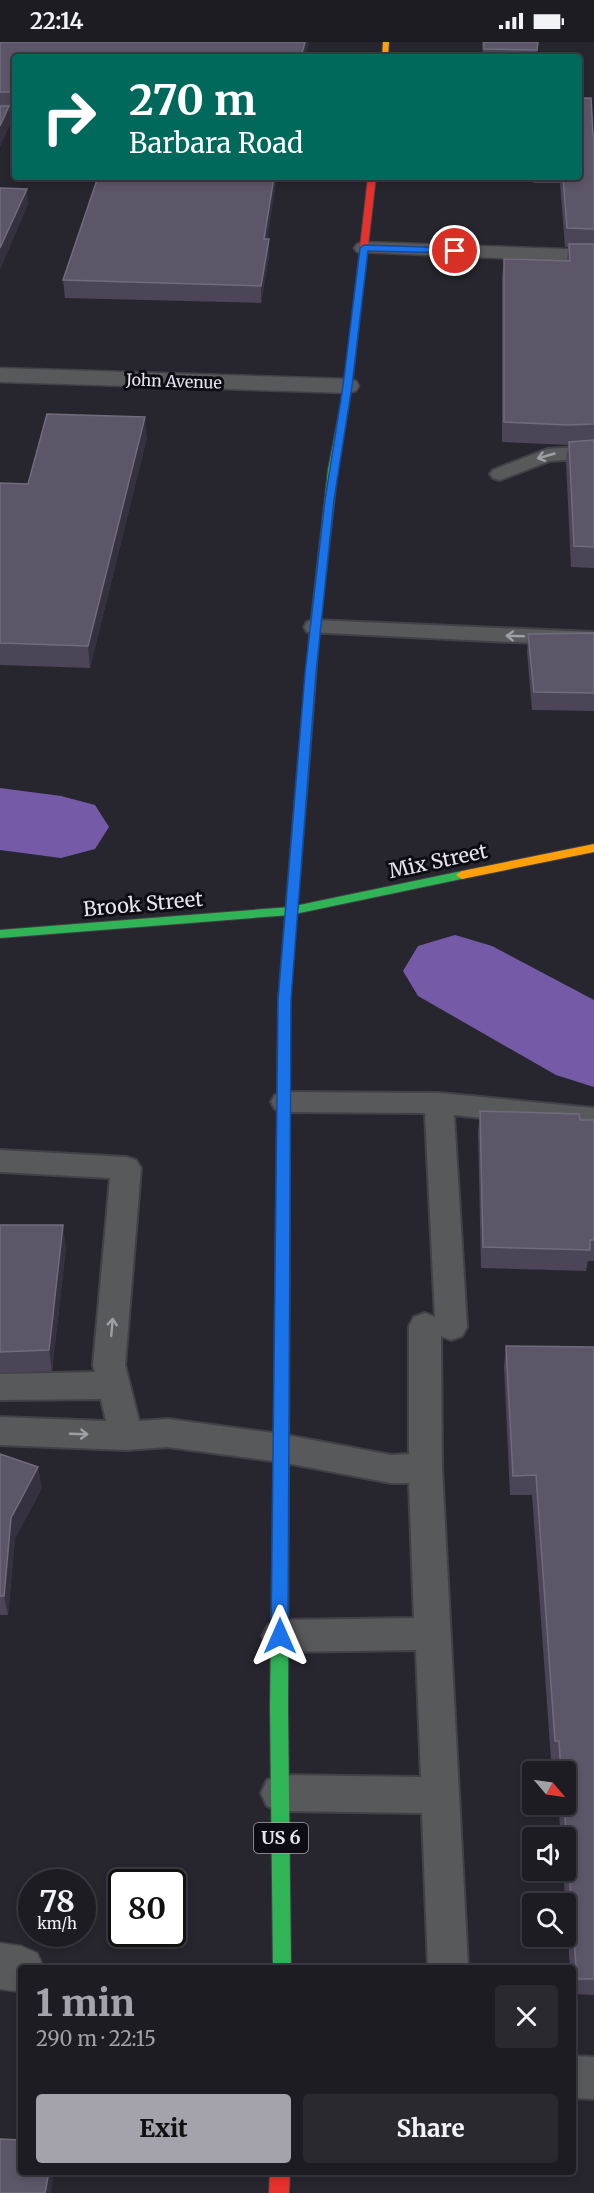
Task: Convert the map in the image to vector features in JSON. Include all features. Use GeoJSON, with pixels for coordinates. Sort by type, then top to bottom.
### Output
{"type":"FeatureCollection","features":[{"type":"Feature","properties":{"kind":"main road","name":"US 6"},"geometry":{"type":"LineString","coordinates":[[282,1965],[280,1636],[285,1000],[290,911],[315,627],[333,470],[348,386],[372,180]]}},
{"type":"Feature","properties":{"kind":"main road","name":"Mix Street"},"geometry":{"type":"LineString","coordinates":[[290,911],[594,848]]}},
{"type":"Feature","properties":{"kind":"main road","name":"Brook Street"},"geometry":{"type":"LineString","coordinates":[[0,934],[290,911]]}},
{"type":"Feature","properties":{"kind":"main road"},"geometry":{"type":"LineString","coordinates":[[279,2193],[280,2175]]}},
{"type":"Feature","properties":{"kind":"street"},"geometry":{"type":"LineString","coordinates":[[364,248],[594,256]]}},
{"type":"Feature","properties":{"kind":"street","name":"John Avenue"},"geometry":{"type":"LineString","coordinates":[[0,375],[348,386]]}},
{"type":"Feature","properties":{"kind":"street"},"geometry":{"type":"LineString","coordinates":[[0,1966],[18,1969]]}},
{"type":"Feature","properties":{"kind":"lane"},"geometry":{"type":"LineString","coordinates":[[500,474],[547,455],[594,452]]}},
{"type":"Feature","properties":{"kind":"lane"},"geometry":{"type":"LineString","coordinates":[[315,627],[594,639]]}},
{"type":"Feature","properties":{"kind":"lane"},"geometry":{"type":"LineString","coordinates":[[285,1102],[439,1103],[594,1119]]}},
{"type":"Feature","properties":{"kind":"lane"},"geometry":{"type":"LineString","coordinates":[[439,1103],[438,1327],[425,1468],[448,1965]]}},
{"type":"Feature","properties":{"kind":"lane"},"geometry":{"type":"LineString","coordinates":[[0,1161],[126,1168],[109,1365],[126,1436]]}},
{"type":"Feature","properties":{"kind":"lane"},"geometry":{"type":"LineString","coordinates":[[0,1387],[114,1385]]}},
{"type":"Feature","properties":{"kind":"lane"},"geometry":{"type":"LineString","coordinates":[[36,1387],[41,1432]]}},
{"type":"Feature","properties":{"kind":"lane"},"geometry":{"type":"LineString","coordinates":[[0,1431],[126,1436],[168,1433],[281,1448],[391,1468],[425,1468]]}},
{"type":"Feature","properties":{"kind":"lane"},"geometry":{"type":"LineString","coordinates":[[280,1636],[432,1634]]}},
{"type":"Feature","properties":{"kind":"lane"},"geometry":{"type":"LineString","coordinates":[[280,1793],[440,1795]]}},
{"type":"Feature","properties":{"kind":"lane"},"geometry":{"type":"LineString","coordinates":[[576,2077],[594,2078]]}},
{"type":"Feature","properties":{"kind":"building"},"geometry":{"type":"Polygon","coordinates":[[[0,42],[305,42],[302,54],[12,54],[12,92],[0,92],[0,42]]]}},
{"type":"Feature","properties":{"kind":"building"},"geometry":{"type":"Polygon","coordinates":[[[484,42],[538,42],[537,50],[484,49],[484,42]]]}},
{"type":"Feature","properties":{"kind":"building"},"geometry":{"type":"Polygon","coordinates":[[[582,98],[591,98],[594,135],[594,229],[567,228],[563,180],[582,180],[582,98]]]}},
{"type":"Feature","properties":{"kind":"building"},"geometry":{"type":"Polygon","coordinates":[[[0,106],[9,106],[0,126],[0,106]]]}},
{"type":"Feature","properties":{"kind":"building"},"geometry":{"type":"Polygon","coordinates":[[[97,180],[274,180],[264,239],[269,239],[261,286],[63,280],[97,180]]]}},
{"type":"Feature","properties":{"kind":"building"},"geometry":{"type":"Polygon","coordinates":[[[0,188],[27,189],[0,248],[0,188]]]}},
{"type":"Feature","properties":{"kind":"building"},"geometry":{"type":"Polygon","coordinates":[[[569,244],[594,244],[594,424],[504,422],[504,259],[570,261],[569,244]]]}},
{"type":"Feature","properties":{"kind":"building"},"geometry":{"type":"Polygon","coordinates":[[[47,414],[145,417],[88,646],[0,643],[0,483],[28,484],[47,414]]]}},
{"type":"Feature","properties":{"kind":"building"},"geometry":{"type":"Polygon","coordinates":[[[594,440],[594,547],[574,546],[569,442],[594,440]]]}},
{"type":"Feature","properties":{"kind":"building"},"geometry":{"type":"Polygon","coordinates":[[[594,633],[594,693],[534,692],[528,634],[594,633]]]}},
{"type":"Feature","properties":{"kind":"building"},"geometry":{"type":"Polygon","coordinates":[[[480,1111],[579,1114],[580,1120],[594,1120],[594,1240],[590,1240],[590,1250],[483,1247],[480,1111]]]}},
{"type":"Feature","properties":{"kind":"building"},"geometry":{"type":"Polygon","coordinates":[[[0,1225],[63,1225],[49,1350],[0,1352],[0,1225]]]}},
{"type":"Feature","properties":{"kind":"building"},"geometry":{"type":"Polygon","coordinates":[[[506,1346],[594,1347],[594,1979],[577,1979],[575,1947],[576,1893],[571,1893],[570,1881],[576,1881],[576,1827],[566,1827],[565,1815],[576,1815],[576,1761],[560,1761],[559,1741],[555,1741],[536,1475],[513,1476],[506,1346]]]}},
{"type":"Feature","properties":{"kind":"building"},"geometry":{"type":"Polygon","coordinates":[[[0,1454],[38,1467],[11,1518],[4,1596],[0,1596],[0,1454]]]}},
{"type":"Feature","properties":{"kind":"building"},"geometry":{"type":"Polygon","coordinates":[[[0,2139],[18,2140],[18,2175],[48,2175],[45,2193],[0,2193],[0,2139]]]}},
{"type":"Feature","properties":{"kind":"waterway"},"geometry":{"type":"LineString","coordinates":[[0,819],[61,827]]}},
{"type":"Feature","properties":{"kind":"waterway"},"geometry":{"type":"LineString","coordinates":[[455,971],[594,1048]]}},
{"type":"Feature","properties":{"kind":"traffic: fast"},"geometry":{"type":"LineString","coordinates":[[303,769],[315,627],[333,470],[348,386],[358,299]]}},
{"type":"Feature","properties":{"kind":"traffic: fast"},"geometry":{"type":"LineString","coordinates":[[0,934],[290,911],[462,875]]}},
{"type":"Feature","properties":{"kind":"traffic: fast"},"geometry":{"type":"LineString","coordinates":[[281,1485],[279,1707],[282,1965]]}},
{"type":"Feature","properties":{"kind":"traffic: slow"},"geometry":{"type":"LineString","coordinates":[[385,54],[386,42]]}},
{"type":"Feature","properties":{"kind":"traffic: slow"},"geometry":{"type":"LineString","coordinates":[[283,1190],[284,1000],[303,769]]}},
{"type":"Feature","properties":{"kind":"traffic: slow"},"geometry":{"type":"LineString","coordinates":[[462,875],[594,848]]}},
{"type":"Feature","properties":{"kind":"traffic: jam"},"geometry":{"type":"LineString","coordinates":[[358,299],[372,180]]}},
{"type":"Feature","properties":{"kind":"traffic: jam"},"geometry":{"type":"LineString","coordinates":[[281,1485],[283,1190]]}},
{"type":"Feature","properties":{"kind":"traffic: jam"},"geometry":{"type":"LineString","coordinates":[[279,2193],[280,2175]]}},
{"type":"Feature","properties":{"kind":"route"},"geometry":{"type":"LineString","coordinates":[[280,1636],[285,1000],[310,673],[329,500],[348,386],[364,248],[455,251]]}}]}
